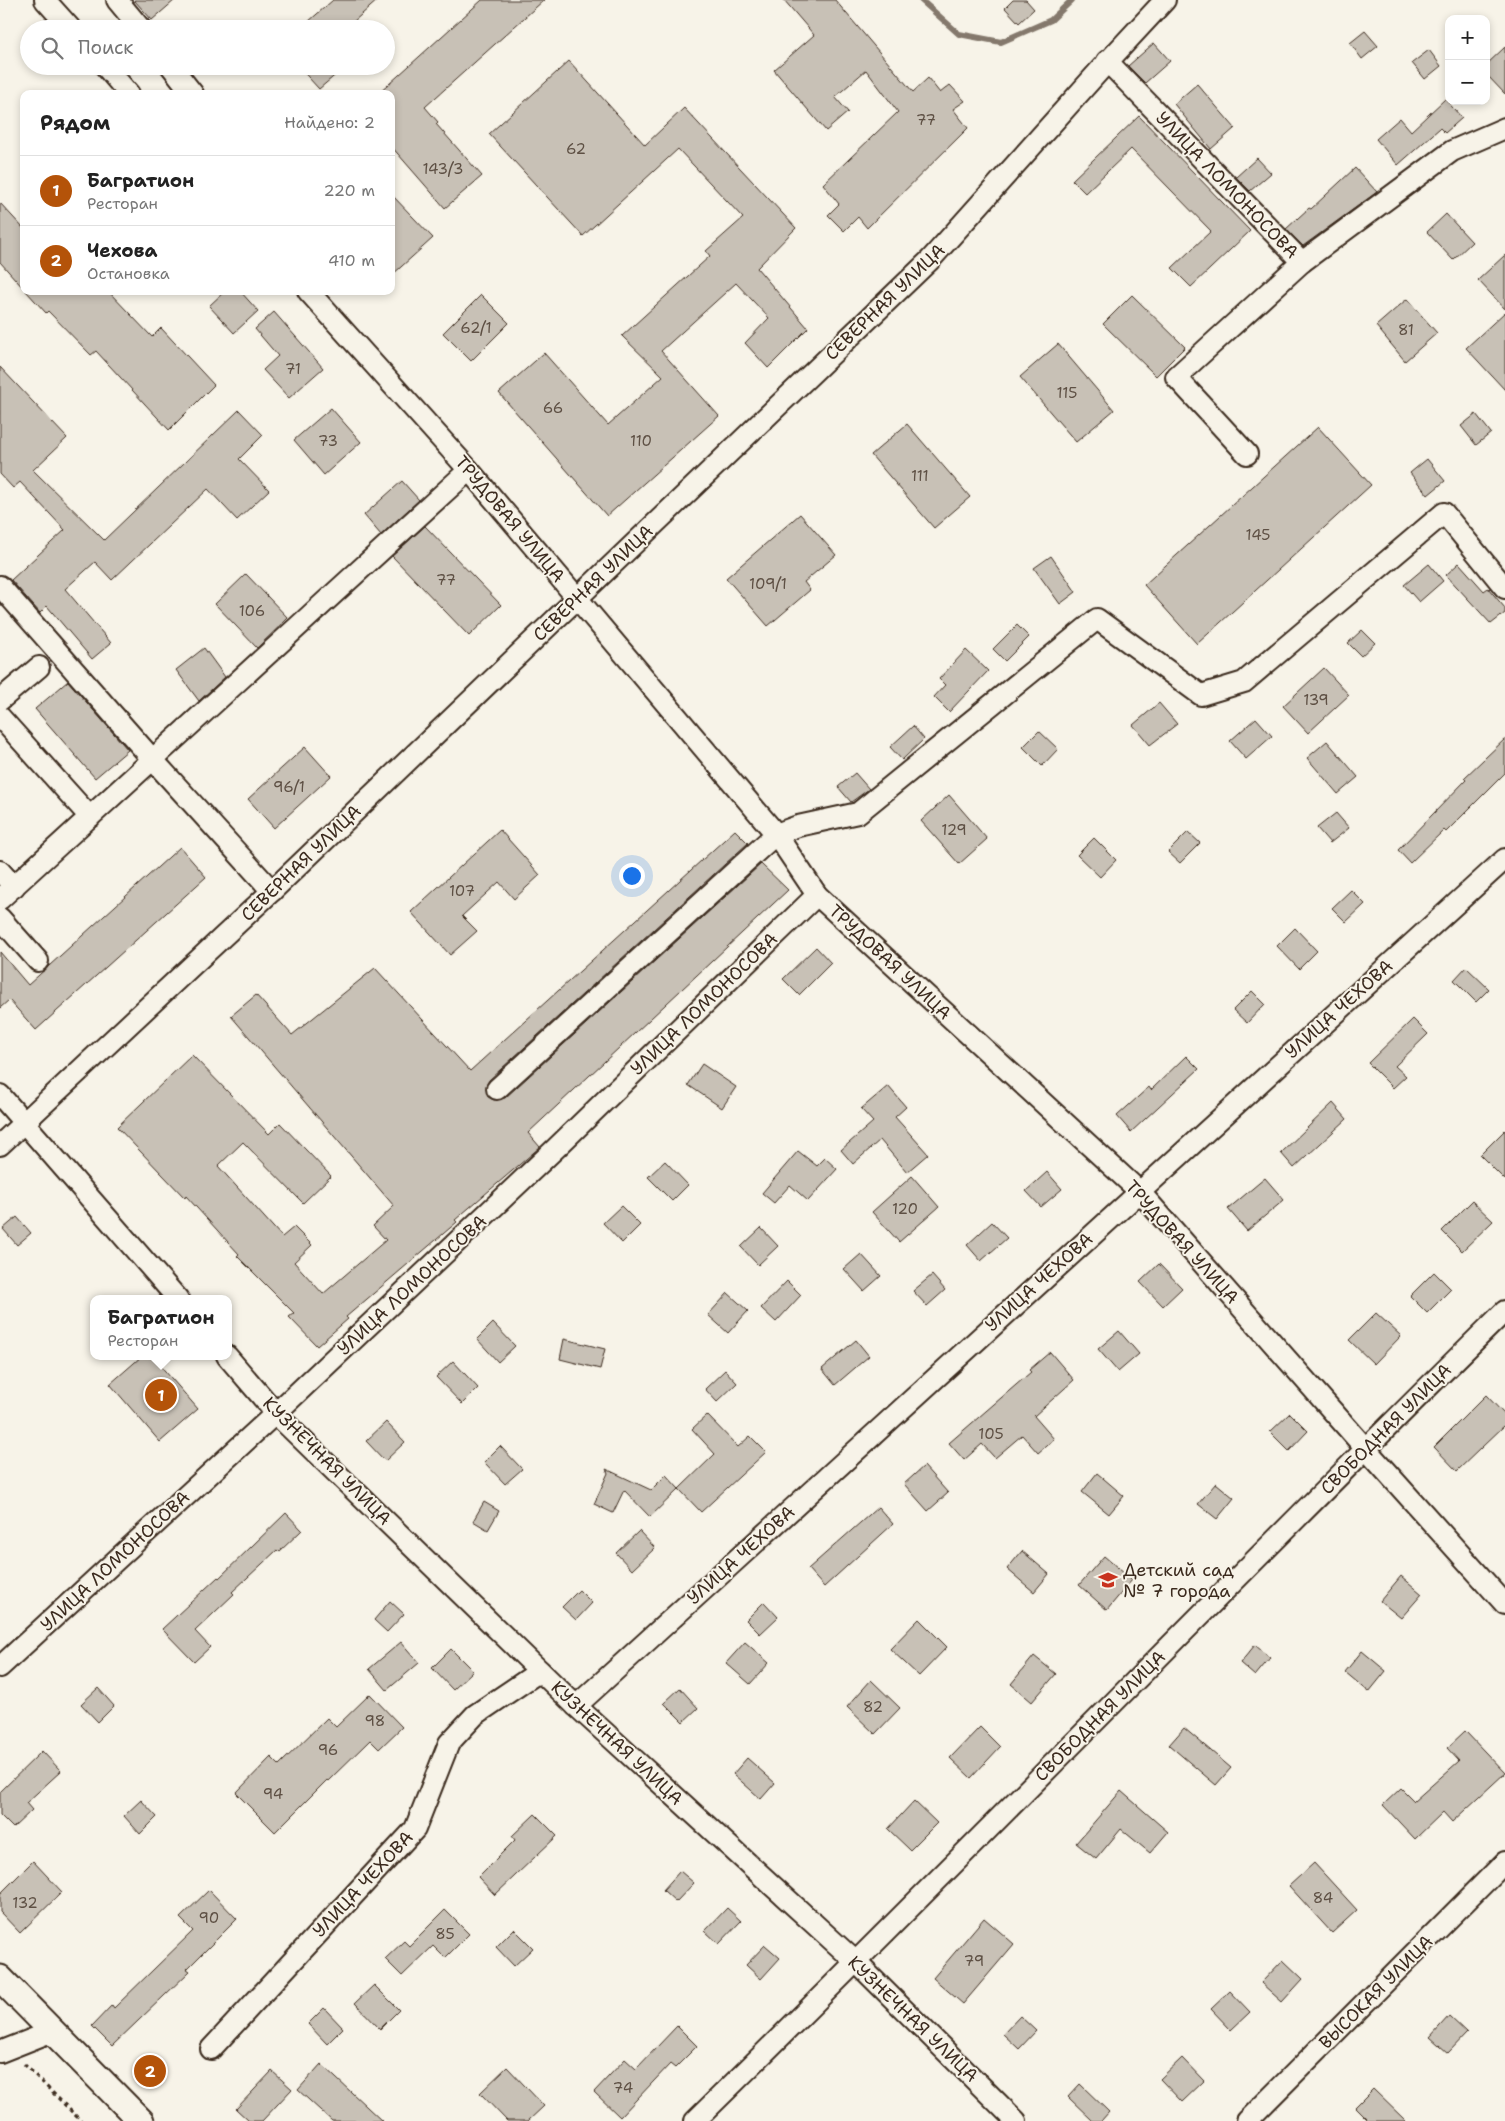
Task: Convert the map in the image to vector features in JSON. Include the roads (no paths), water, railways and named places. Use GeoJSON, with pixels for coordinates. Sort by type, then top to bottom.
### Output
{"type":"FeatureCollection","features":[{"type":"Feature","properties":{"kind":"main road"},"geometry":{"type":"LineString","coordinates":[[0,1978],[141,2121]]}},
{"type":"Feature","properties":{"kind":"street"},"geometry":{"type":"LineString","coordinates":[[45,0],[63,20]]}},
{"type":"Feature","properties":{"kind":"street"},"geometry":{"type":"LineString","coordinates":[[117,0],[134,20]]}},
{"type":"Feature","properties":{"kind":"street","name":"СЕВЕРНАЯ УЛИЦА"},"geometry":{"type":"LineString","coordinates":[[0,1145],[272,891],[930,260],[1165,0]]}},
{"type":"Feature","properties":{"kind":"street","name":"УЛИЦА ЛОМОНОСОВА"},"geometry":{"type":"LineString","coordinates":[[1108,62],[1302,262],[1452,151],[1505,128]]}},
{"type":"Feature","properties":{"kind":"street"},"geometry":{"type":"LineString","coordinates":[[113,75],[126,90]]}},
{"type":"Feature","properties":{"kind":"street"},"geometry":{"type":"LineString","coordinates":[[178,75],[190,90]]}},
{"type":"Feature","properties":{"kind":"street"},"geometry":{"type":"LineString","coordinates":[[1247,454],[1176,377],[1302,262]]}},
{"type":"Feature","properties":{"kind":"street","name":"ТРУДОВАЯ УЛИЦА"},"geometry":{"type":"LineString","coordinates":[[312,295],[469,470],[776,834],[816,895],[1139,1191],[1505,1604]]}},
{"type":"Feature","properties":{"kind":"street"},"geometry":{"type":"LineString","coordinates":[[0,872],[7,893],[469,470]]}},
{"type":"Feature","properties":{"kind":"street"},"geometry":{"type":"LineString","coordinates":[[497,1089],[776,834],[798,826],[858,813],[1097,619],[1201,695],[1244,682],[1444,513],[1505,588]]}},
{"type":"Feature","properties":{"kind":"street"},"geometry":{"type":"LineString","coordinates":[[0,586],[153,760],[272,891]]}},
{"type":"Feature","properties":{"kind":"street"},"geometry":{"type":"LineString","coordinates":[[0,700],[38,667]]}},
{"type":"Feature","properties":{"kind":"street"},"geometry":{"type":"LineString","coordinates":[[0,717],[90,817]]}},
{"type":"Feature","properties":{"kind":"street","name":"УЛИЦА ЧЕХОВА"},"geometry":{"type":"LineString","coordinates":[[576,1706],[1505,859]]}},
{"type":"Feature","properties":{"kind":"street","name":"УЛИЦА ЛОМОНОСОВА"},"geometry":{"type":"LineString","coordinates":[[0,1667],[276,1413],[555,1149],[816,895]]}},
{"type":"Feature","properties":{"kind":"street"},"geometry":{"type":"LineString","coordinates":[[0,918],[38,961]]}},
{"type":"Feature","properties":{"kind":"street"},"geometry":{"type":"LineString","coordinates":[[0,1095],[175,1295]]}},
{"type":"Feature","properties":{"kind":"street","name":"СВОБОДНАЯ УЛИЦА"},"geometry":{"type":"LineString","coordinates":[[695,2121],[856,1963],[1365,1448],[1505,1310]]}},
{"type":"Feature","properties":{"kind":"street","name":"КУЗНЕЧНАЯ УЛИЦА"},"geometry":{"type":"LineString","coordinates":[[230,1360],[276,1413],[576,1706],[856,1963],[1016,2121]]}},
{"type":"Feature","properties":{"kind":"street","name":"УЛИЦА ЧЕХОВА"},"geometry":{"type":"LineString","coordinates":[[211,2049],[415,1829],[449,1743],[474,1715],[540,1671]]}},
{"type":"Feature","properties":{"kind":"street","name":"ВЫСОКАЯ УЛИЦА"},"geometry":{"type":"LineString","coordinates":[[1247,2121],[1505,1862]]}},
{"type":"Feature","properties":{"kind":"street"},"geometry":{"type":"LineString","coordinates":[[5,2051],[53,2031]]}},
{"type":"Feature","properties":{"kind":"waterway"},"geometry":{"type":"LineString","coordinates":[[921,0],[959,34],[1001,42],[1051,20],[1072,0]]}},
{"type":"Feature","properties":{"kind":"place","name":"Багратион"},"geometry":{"type":"Point","coordinates":[161,1395]}},
{"type":"Feature","properties":{"kind":"place","name":"Детский сад № 7 города"},"geometry":{"type":"Point","coordinates":[1108,1580]}},
{"type":"Feature","properties":{"kind":"place","name":"Чехова"},"geometry":{"type":"Point","coordinates":[150,2071]}}]}
